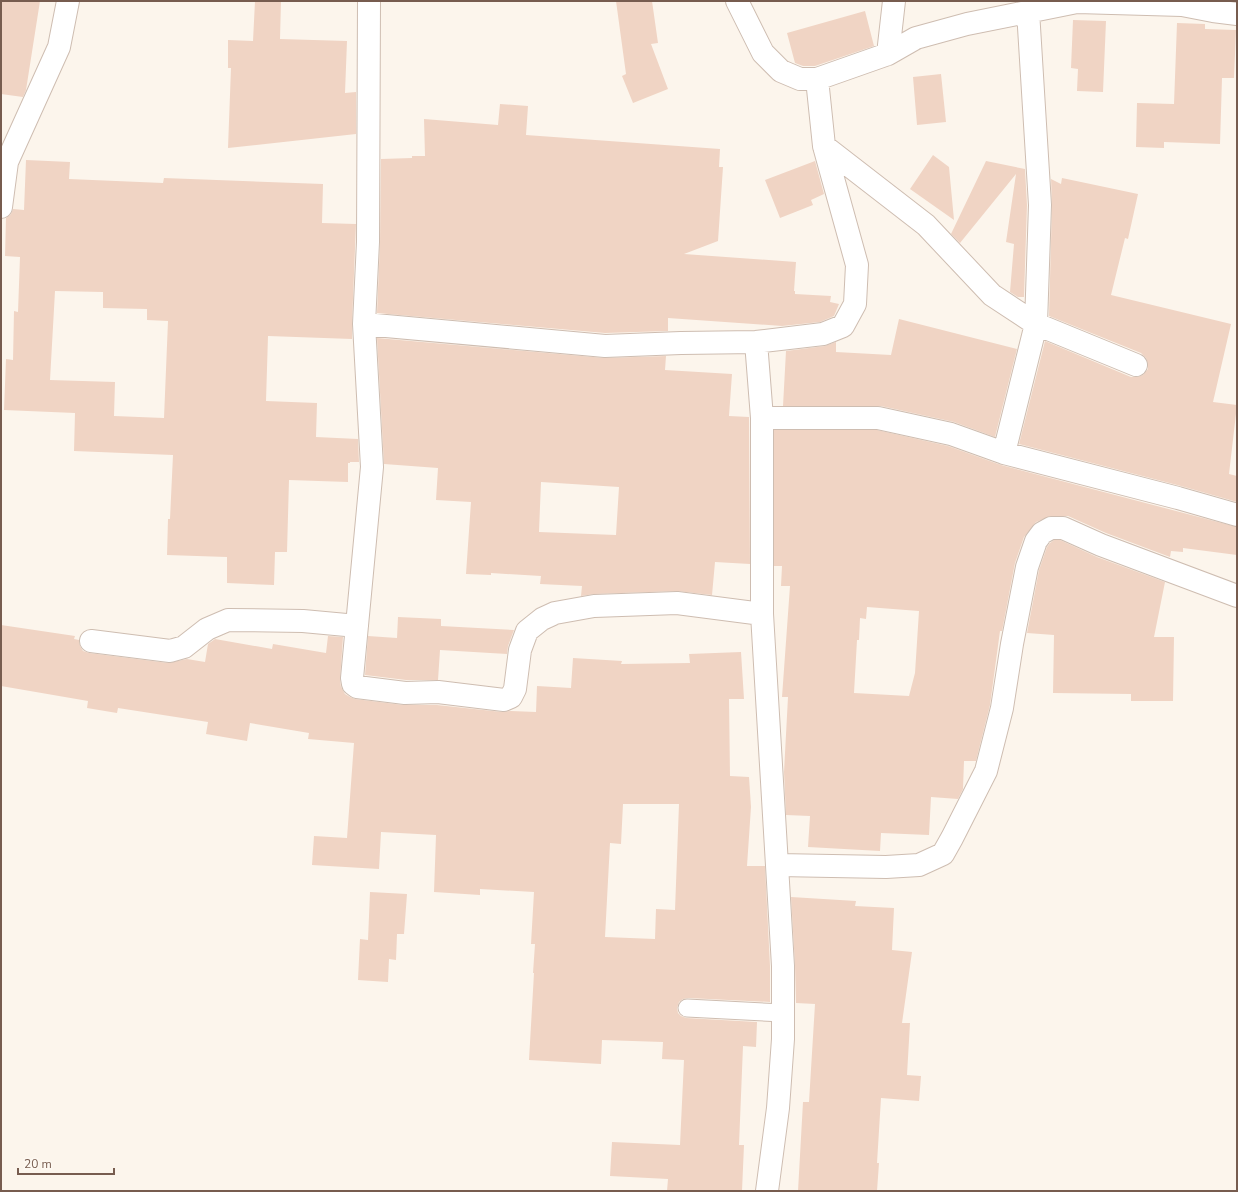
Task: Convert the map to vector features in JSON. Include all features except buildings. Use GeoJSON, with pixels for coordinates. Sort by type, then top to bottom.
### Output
{"type":"FeatureCollection","features":[{"type":"Feature","properties":{"kind":"street"},"geometry":{"type":"LineString","coordinates":[[1,207],[4,161],[59,47],[68,1]]}},
{"type":"Feature","properties":{"kind":"street"},"geometry":{"type":"LineString","coordinates":[[369,1],[368,242],[364,324],[372,467],[352,678],[353,684],[357,687],[405,693],[438,692],[504,700],[511,696],[515,689],[520,650],[527,631],[555,613],[594,606],[677,604],[762,614]]}},
{"type":"Feature","properties":{"kind":"street"},"geometry":{"type":"LineString","coordinates":[[737,1],[763,53],[782,71],[800,79],[817,79],[888,54],[916,38],[967,24],[1077,2],[1216,6],[1237,14]]}},
{"type":"Feature","properties":{"kind":"street"},"geometry":{"type":"LineString","coordinates":[[888,54],[894,1]]}},
{"type":"Feature","properties":{"kind":"street"},"geometry":{"type":"LineString","coordinates":[[1004,453],[1036,324],[1040,205],[1028,12]]}},
{"type":"Feature","properties":{"kind":"street"},"geometry":{"type":"LineString","coordinates":[[364,324],[605,346],[756,342],[792,339],[823,334],[843,326],[855,304],[857,265],[824,146],[817,79]]}},
{"type":"Feature","properties":{"kind":"street"},"geometry":{"type":"LineString","coordinates":[[824,146],[926,225],[992,294],[1036,324],[1136,365]]}},
{"type":"Feature","properties":{"kind":"street"},"geometry":{"type":"LineString","coordinates":[[756,342],[762,418],[762,614],[783,966],[783,1039],[778,1108],[767,1191]]}},
{"type":"Feature","properties":{"kind":"street"},"geometry":{"type":"LineString","coordinates":[[762,418],[878,418],[951,434],[1004,453],[1163,494],[1237,515]]}},
{"type":"Feature","properties":{"kind":"street"},"geometry":{"type":"LineString","coordinates":[[778,865],[886,867],[919,865],[943,854],[986,771],[1002,708],[1012,644],[1027,567],[1036,541],[1042,533],[1051,528],[1063,528],[1101,546],[1237,596]]}},
{"type":"Feature","properties":{"kind":"street"},"geometry":{"type":"LineString","coordinates":[[91,641],[170,651],[184,647],[207,629],[228,620],[303,621],[357,626]]}},
{"type":"Feature","properties":{"kind":"lane"},"geometry":{"type":"LineString","coordinates":[[686,1008],[783,1013]]}}]}
